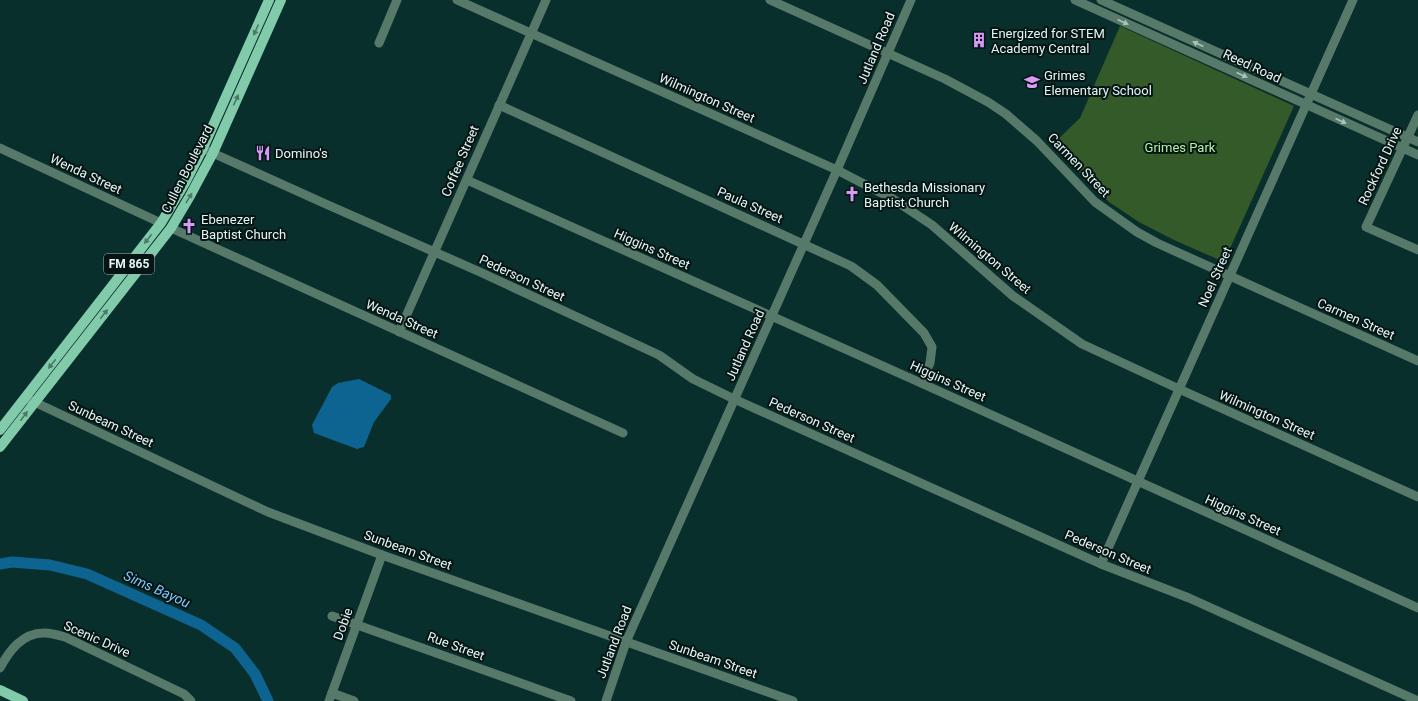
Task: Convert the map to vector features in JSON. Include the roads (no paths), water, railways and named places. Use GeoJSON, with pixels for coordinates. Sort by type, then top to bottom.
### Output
{"type":"FeatureCollection","features":[{"type":"Feature","properties":{"kind":"main road","name":"Cullen Boulevard"},"geometry":{"type":"LineString","coordinates":[[71,347],[114,301],[171,228],[190,196],[233,82],[270,8],[281,0]]}},
{"type":"Feature","properties":{"kind":"main road","name":"Cullen Boulevard"},"geometry":{"type":"LineString","coordinates":[[0,447],[30,400],[71,347],[127,267],[161,223],[185,183],[208,150],[245,80],[270,8]]}},
{"type":"Feature","properties":{"kind":"main road"},"geometry":{"type":"LineString","coordinates":[[233,82],[245,80]]}},
{"type":"Feature","properties":{"kind":"main road"},"geometry":{"type":"LineString","coordinates":[[114,301],[111,296],[126,276],[127,267]]}},
{"type":"Feature","properties":{"kind":"main road","name":"Cullen Boulevard"},"geometry":{"type":"LineString","coordinates":[[0,430],[30,400]]}},
{"type":"Feature","properties":{"kind":"main road"},"geometry":{"type":"LineString","coordinates":[[0,690],[23,701]]}},
{"type":"Feature","properties":{"kind":"street"},"geometry":{"type":"LineString","coordinates":[[379,43],[397,0]]}},
{"type":"Feature","properties":{"kind":"street","name":"Wilmington Street"},"geometry":{"type":"LineString","coordinates":[[457,0],[837,170],[893,199],[932,225],[1013,296],[1082,344],[1418,497]]}},
{"type":"Feature","properties":{"kind":"street","name":"Coffee Street"},"geometry":{"type":"LineString","coordinates":[[399,332],[546,0]]}},
{"type":"Feature","properties":{"kind":"street","name":"Carmen Street"},"geometry":{"type":"LineString","coordinates":[[770,0],[944,79],[988,102],[1006,114],[1037,140],[1095,202],[1137,232],[1418,361]]}},
{"type":"Feature","properties":{"kind":"street","name":"Jutland Road"},"geometry":{"type":"LineString","coordinates":[[606,701],[626,642],[772,317],[911,0]]}},
{"type":"Feature","properties":{"kind":"street","name":"Reed Road"},"geometry":{"type":"LineString","coordinates":[[1075,0],[1418,155]]}},
{"type":"Feature","properties":{"kind":"street","name":"Reed Road"},"geometry":{"type":"LineString","coordinates":[[1101,0],[1418,142]]}},
{"type":"Feature","properties":{"kind":"street","name":"Noel Street"},"geometry":{"type":"LineString","coordinates":[[1101,564],[1353,0]]}},
{"type":"Feature","properties":{"kind":"street"},"geometry":{"type":"LineString","coordinates":[[1108,15],[1113,5]]}},
{"type":"Feature","properties":{"kind":"street"},"geometry":{"type":"LineString","coordinates":[[1214,63],[1219,54]]}},
{"type":"Feature","properties":{"kind":"street","name":"Paula Street"},"geometry":{"type":"LineString","coordinates":[[499,105],[804,243],[851,266],[877,285],[924,333],[932,347],[930,363],[921,383]]}},
{"type":"Feature","properties":{"kind":"street","name":"Rockford Drive"},"geometry":{"type":"LineString","coordinates":[[1418,115],[1366,227],[1418,250]]}},
{"type":"Feature","properties":{"kind":"street","name":"Wenda Street"},"geometry":{"type":"LineString","coordinates":[[0,148],[161,223]]}},
{"type":"Feature","properties":{"kind":"street","name":"Pederson Street"},"geometry":{"type":"LineString","coordinates":[[208,150],[434,253],[480,272],[659,355],[693,378],[734,399],[1101,564],[1189,598],[1418,701]]}},
{"type":"Feature","properties":{"kind":"street","name":"Higgins Street"},"geometry":{"type":"LineString","coordinates":[[467,180],[921,383],[1418,608]]}},
{"type":"Feature","properties":{"kind":"street","name":"Wenda Street"},"geometry":{"type":"LineString","coordinates":[[171,228],[622,433]]}},
{"type":"Feature","properties":{"kind":"street","name":"Sunbeam Street"},"geometry":{"type":"LineString","coordinates":[[30,400],[268,512],[382,555],[793,701]]}},
{"type":"Feature","properties":{"kind":"street","name":"Dobie"},"geometry":{"type":"LineString","coordinates":[[331,697],[382,555]]}},
{"type":"Feature","properties":{"kind":"street","name":"Rue Street"},"geometry":{"type":"LineString","coordinates":[[332,616],[571,701]]}},
{"type":"Feature","properties":{"kind":"street","name":"Scenic Drive"},"geometry":{"type":"LineString","coordinates":[[0,668],[8,654],[21,640],[33,634],[44,633],[65,636],[184,694],[191,701]]}},
{"type":"Feature","properties":{"kind":"street"},"geometry":{"type":"LineString","coordinates":[[331,697],[354,701]]}},
{"type":"Feature","properties":{"kind":"water"},"geometry":{"type":"Polygon","coordinates":[[[359,379],[391,395],[391,399],[374,422],[364,447],[357,449],[314,433],[312,425],[332,387],[338,383],[359,379]]]}},
{"type":"Feature","properties":{"kind":"waterway","name":"Sims Bayou"},"geometry":{"type":"LineString","coordinates":[[0,564],[12,562],[50,565],[87,574],[201,625],[235,648],[255,674],[268,701]]}},
{"type":"Feature","properties":{"kind":"place","name":"Energized for STEM Academy Central"},"geometry":{"type":"Point","coordinates":[979,40]}},
{"type":"Feature","properties":{"kind":"place","name":"Grimes Elementary School"},"geometry":{"type":"Point","coordinates":[1032,82]}},
{"type":"Feature","properties":{"kind":"place","name":"Domino's"},"geometry":{"type":"Point","coordinates":[263,153]}},
{"type":"Feature","properties":{"kind":"place","name":"Bethesda Missionary Baptist Church"},"geometry":{"type":"Point","coordinates":[852,194]}},
{"type":"Feature","properties":{"kind":"place","name":"Ebenezer Baptist Church"},"geometry":{"type":"Point","coordinates":[189,226]}},
{"type":"Feature","properties":{"kind":"park label","name":"Grimes Park"},"geometry":{"type":"Point","coordinates":[1180,147]}}]}
